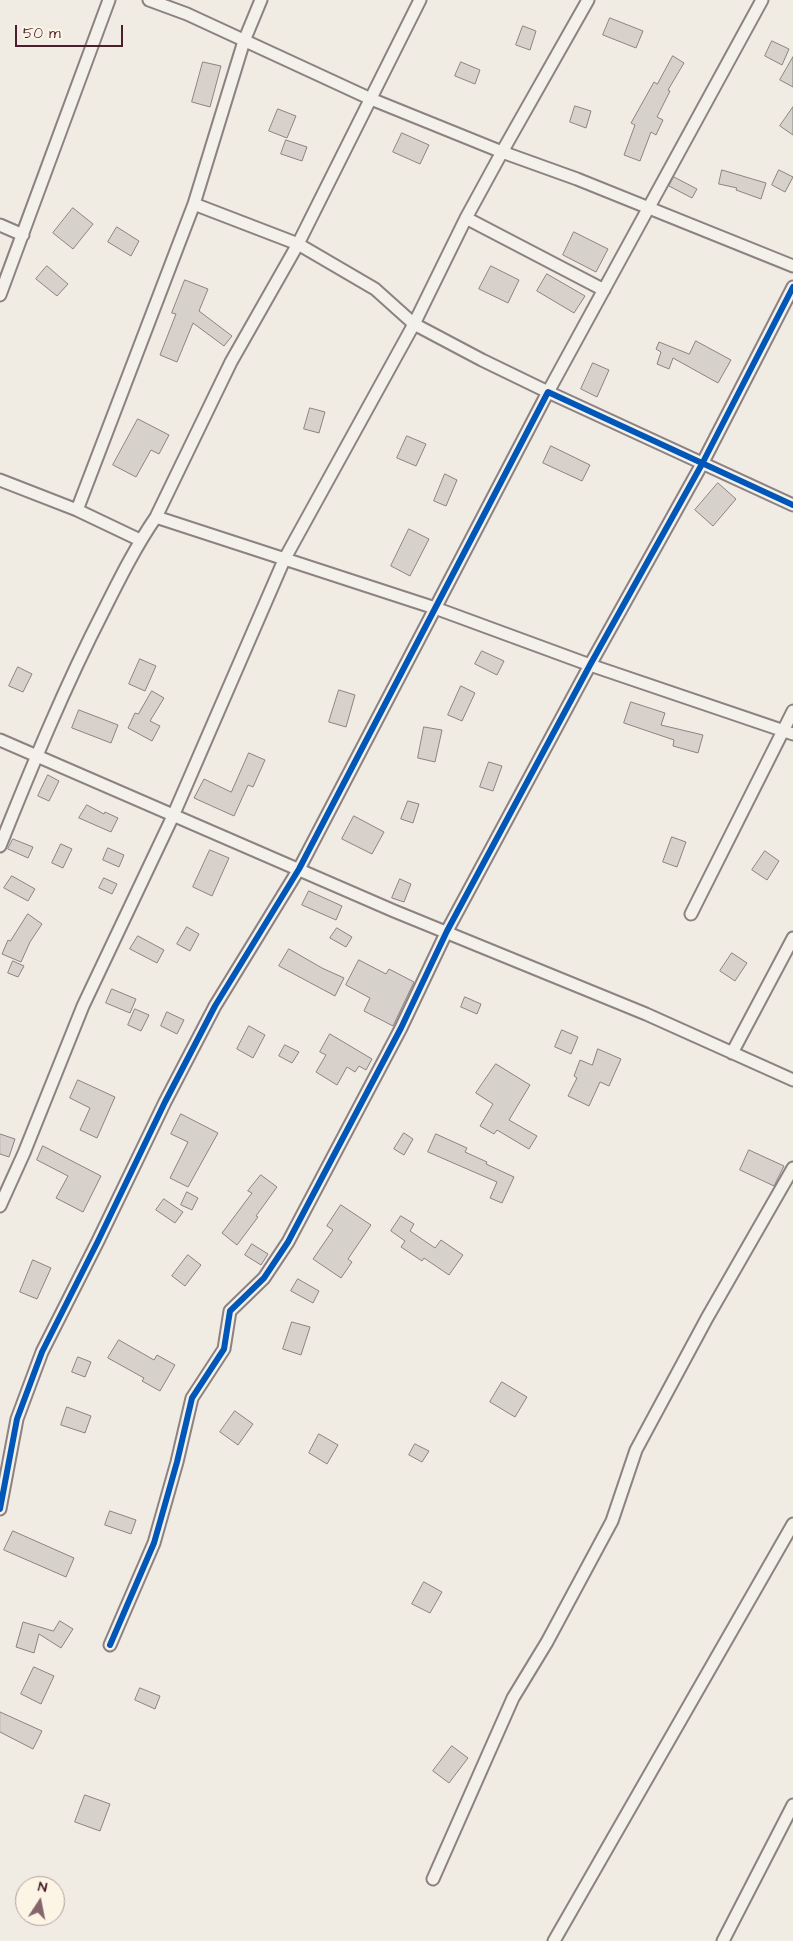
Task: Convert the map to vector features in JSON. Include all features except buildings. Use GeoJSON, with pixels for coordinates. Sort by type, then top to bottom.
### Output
{"type":"FeatureCollection","features":[{"type":"Feature","properties":{"kind":"street"},"geometry":{"type":"LineString","coordinates":[[0,295],[109,0]]}},
{"type":"Feature","properties":{"kind":"street"},"geometry":{"type":"LineString","coordinates":[[149,0],[187,14],[371,99],[502,152],[648,207],[793,266]]}},
{"type":"Feature","properties":{"kind":"street"},"geometry":{"type":"LineString","coordinates":[[77,510],[194,204],[244,40],[261,0]]}},
{"type":"Feature","properties":{"kind":"street"},"geometry":{"type":"LineString","coordinates":[[0,846],[36,756],[84,649],[140,540],[156,517],[230,362],[298,244],[420,0]]}},
{"type":"Feature","properties":{"kind":"street"},"geometry":{"type":"LineString","coordinates":[[0,1206],[24,1153],[84,1006],[173,816],[284,560],[414,324],[466,218],[588,0]]}},
{"type":"Feature","properties":{"kind":"street"},"geometry":{"type":"LineString","coordinates":[[0,1509],[17,1419],[42,1352],[165,1102],[210,1015],[299,869],[548,392],[762,0]]}},
{"type":"Feature","properties":{"kind":"street"},"geometry":{"type":"LineString","coordinates":[[194,204],[298,244],[375,289],[414,324],[482,360],[793,505]]}},
{"type":"Feature","properties":{"kind":"street"},"geometry":{"type":"LineString","coordinates":[[466,218],[604,290]]}},
{"type":"Feature","properties":{"kind":"street"},"geometry":{"type":"LineString","coordinates":[[0,225],[22,235]]}},
{"type":"Feature","properties":{"kind":"street"},"geometry":{"type":"LineString","coordinates":[[110,1646],[154,1543],[177,1462],[192,1398],[224,1349],[230,1311],[264,1278],[288,1242],[401,1028],[447,931],[590,665],[702,464],[793,287]]}},
{"type":"Feature","properties":{"kind":"street"},"geometry":{"type":"LineString","coordinates":[[0,480],[77,510],[140,540]]}},
{"type":"Feature","properties":{"kind":"street"},"geometry":{"type":"LineString","coordinates":[[156,517],[436,608],[590,665],[788,733]]}},
{"type":"Feature","properties":{"kind":"street"},"geometry":{"type":"LineString","coordinates":[[691,914],[788,733],[793,711]]}},
{"type":"Feature","properties":{"kind":"street"},"geometry":{"type":"LineString","coordinates":[[0,740],[394,911],[447,931],[646,1014],[793,1080]]}},
{"type":"Feature","properties":{"kind":"street"},"geometry":{"type":"LineString","coordinates":[[732,1053],[793,938]]}},
{"type":"Feature","properties":{"kind":"street"},"geometry":{"type":"LineString","coordinates":[[433,1879],[513,1698],[547,1642],[612,1521],[636,1450],[707,1318],[793,1168]]}},
{"type":"Feature","properties":{"kind":"street"},"geometry":{"type":"LineString","coordinates":[[554,1941],[793,1524]]}},
{"type":"Feature","properties":{"kind":"street"},"geometry":{"type":"LineString","coordinates":[[723,1941],[793,1805]]}},
{"type":"Feature","properties":{"kind":"cycle path"},"geometry":{"type":"LineString","coordinates":[[110,1645],[154,1543],[177,1462],[192,1398],[224,1349],[230,1311],[264,1278],[288,1242],[401,1028],[447,931],[590,665],[702,464],[793,287]]}},
{"type":"Feature","properties":{"kind":"cycle path"},"geometry":{"type":"LineString","coordinates":[[0,1509],[17,1419],[42,1352],[165,1102],[215,1006],[299,869],[548,392],[793,505]]}}]}
